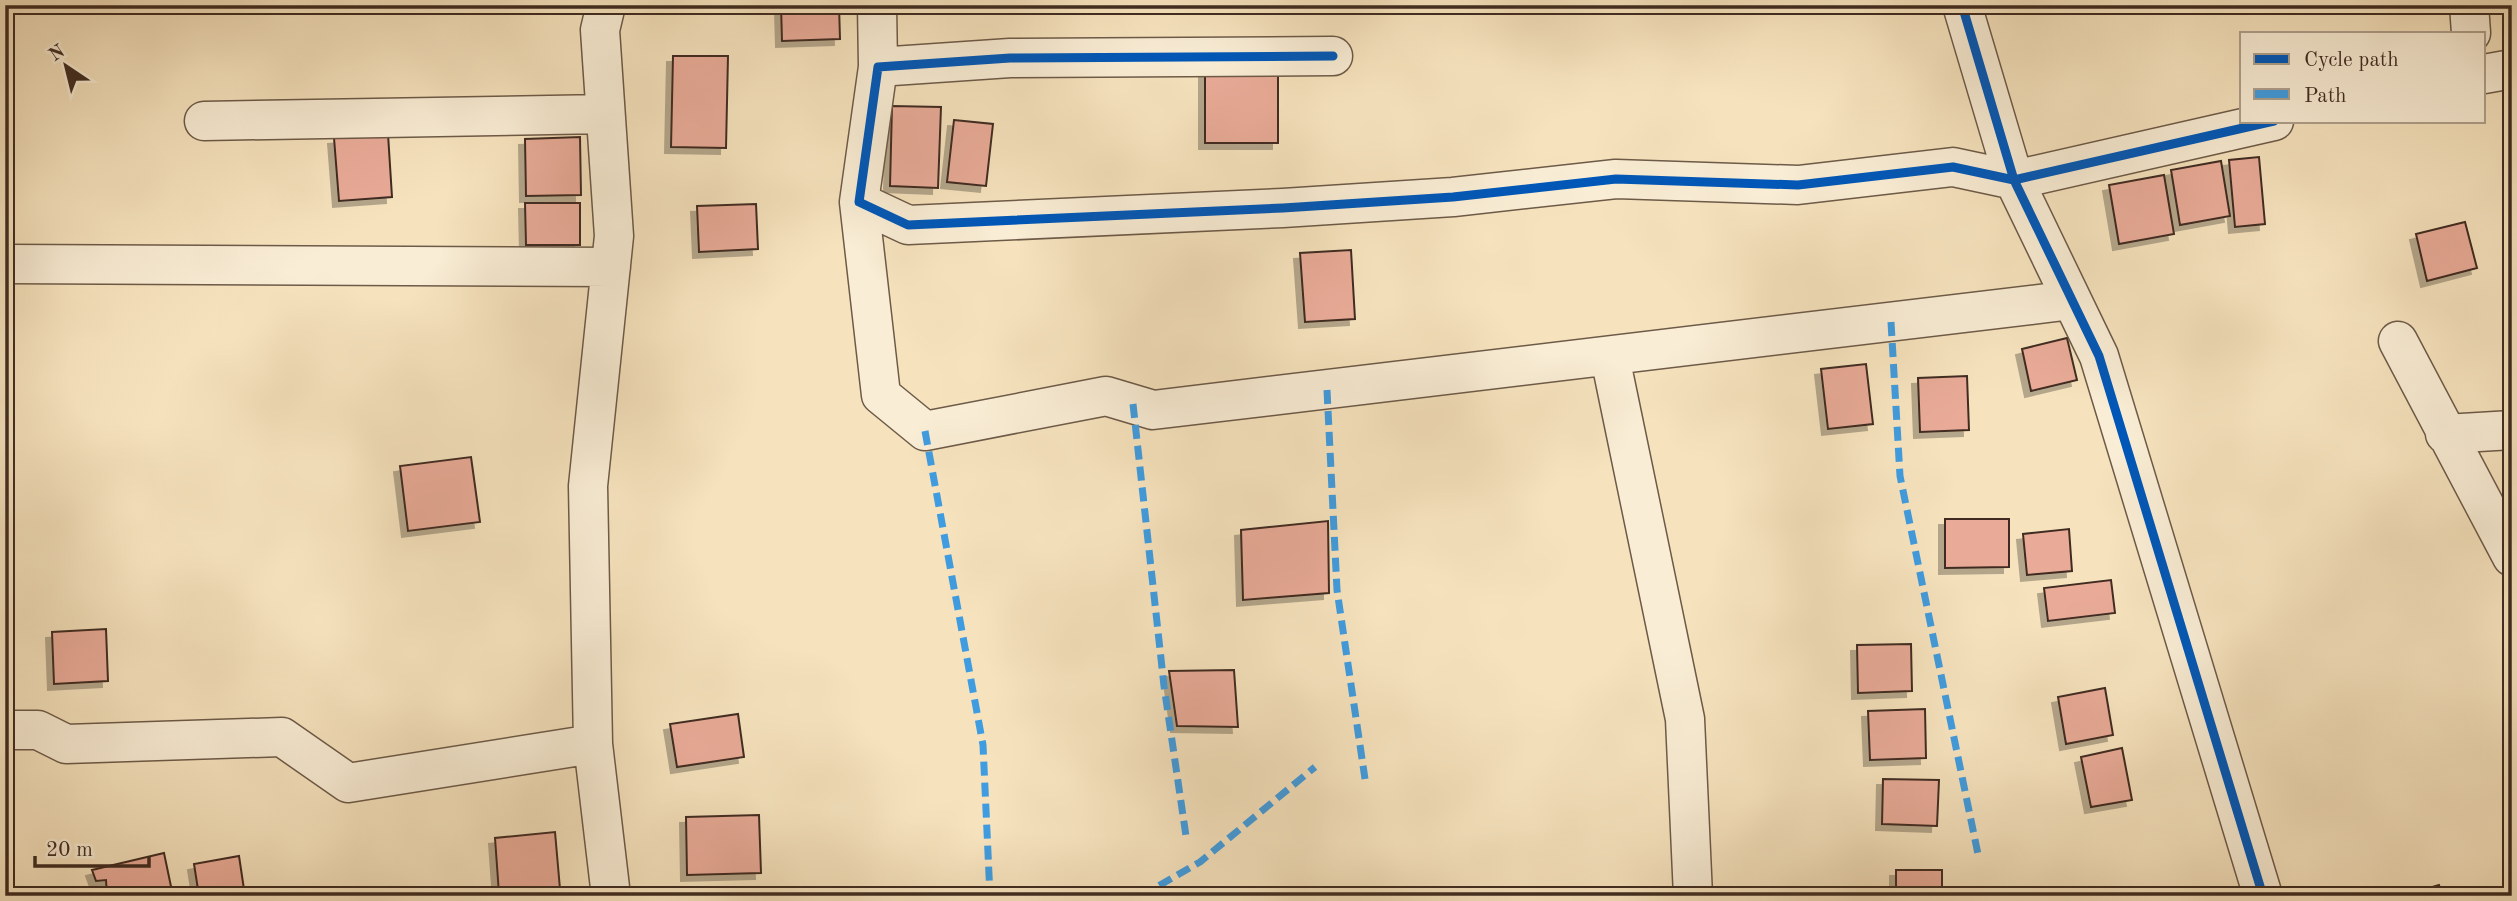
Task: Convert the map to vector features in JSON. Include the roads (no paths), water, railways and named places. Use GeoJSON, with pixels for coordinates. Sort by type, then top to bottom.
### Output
{"type":"FeatureCollection","features":[{"type":"Feature","properties":{"kind":"street"},"geometry":{"type":"LineString","coordinates":[[606,5],[600,30],[614,236],[588,486],[593,744],[611,896]]}},
{"type":"Feature","properties":{"kind":"street"},"geometry":{"type":"LineString","coordinates":[[877,5],[878,67],[859,202],[881,395],[925,431],[1106,396],[1153,410],[2072,300]]}},
{"type":"Feature","properties":{"kind":"street"},"geometry":{"type":"LineString","coordinates":[[1962,5],[2014,180],[2099,356],[2263,896]]}},
{"type":"Feature","properties":{"kind":"street"},"geometry":{"type":"LineString","coordinates":[[2469,5],[2471,32]]}},
{"type":"Feature","properties":{"kind":"street"},"geometry":{"type":"LineString","coordinates":[[878,67],[1010,58],[1334,56]]}},
{"type":"Feature","properties":{"kind":"street"},"geometry":{"type":"LineString","coordinates":[[2486,74],[2512,69]]}},
{"type":"Feature","properties":{"kind":"street"},"geometry":{"type":"LineString","coordinates":[[204,121],[606,114]]}},
{"type":"Feature","properties":{"kind":"street"},"geometry":{"type":"LineString","coordinates":[[859,202],[908,225],[1453,197],[1616,179],[1798,185],[1952,167],[2014,180],[2270,122]]}},
{"type":"Feature","properties":{"kind":"street"},"geometry":{"type":"LineString","coordinates":[[5,264],[611,267]]}},
{"type":"Feature","properties":{"kind":"street"},"geometry":{"type":"LineString","coordinates":[[2398,341],[2512,557]]}},
{"type":"Feature","properties":{"kind":"street"},"geometry":{"type":"LineString","coordinates":[[1611,357],[1685,719],[1693,896]]}},
{"type":"Feature","properties":{"kind":"street"},"geometry":{"type":"LineString","coordinates":[[2445,434],[2512,430]]}},
{"type":"Feature","properties":{"kind":"street"},"geometry":{"type":"LineString","coordinates":[[5,730],[38,730],[66,744],[282,737],[348,783],[593,744]]}}]}
